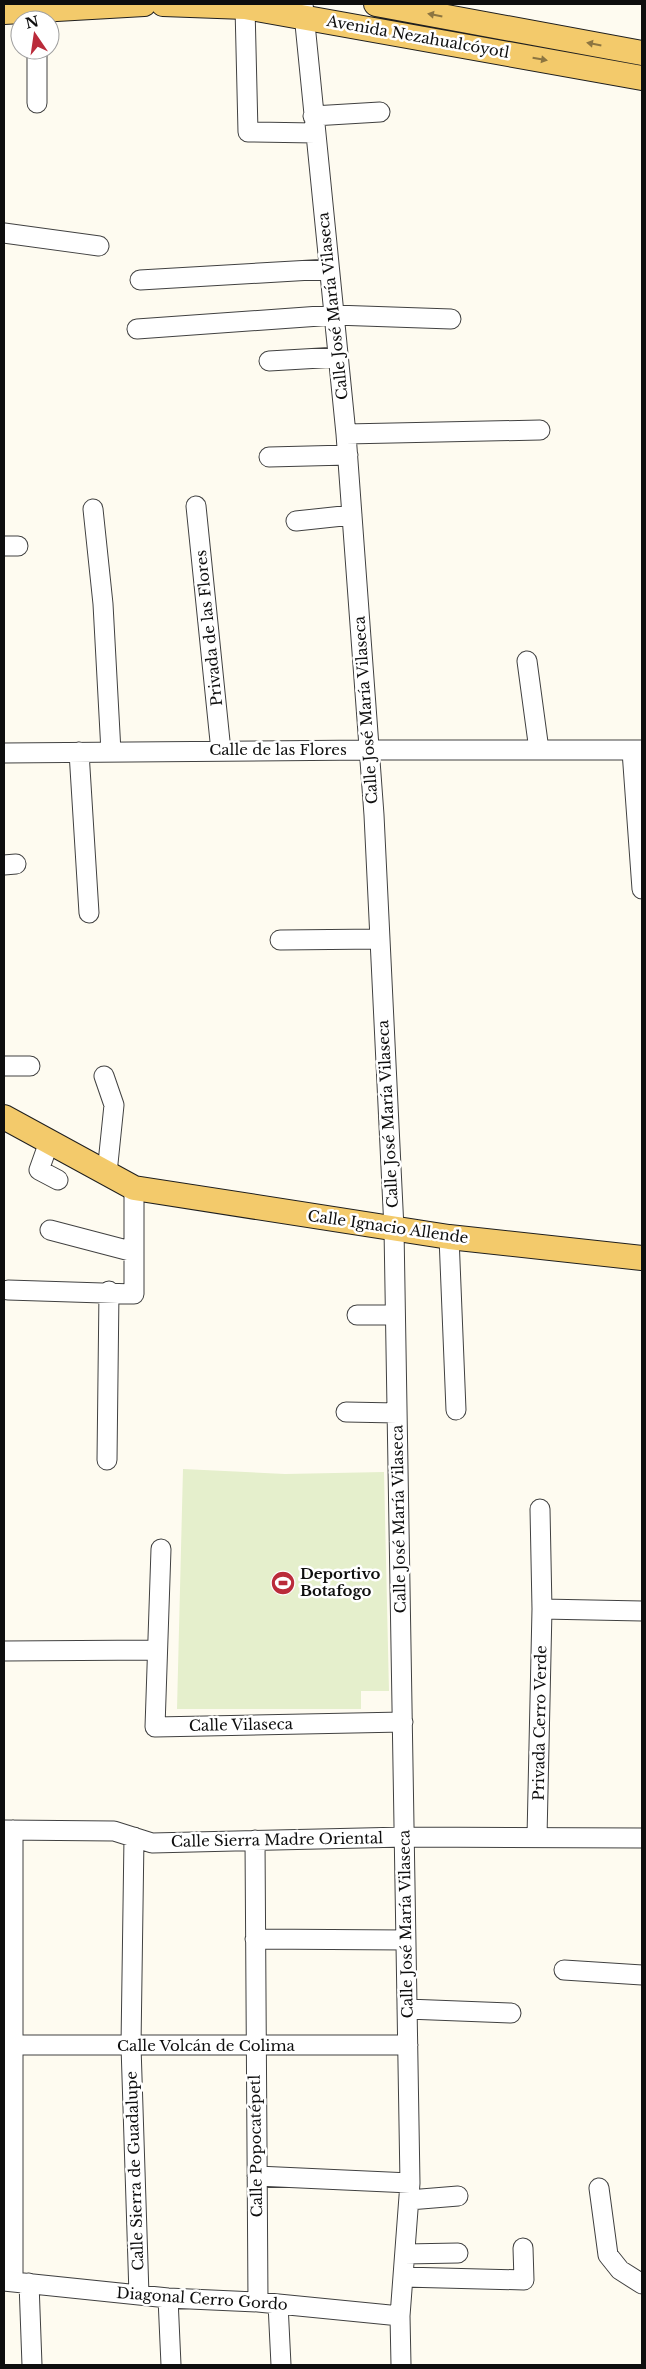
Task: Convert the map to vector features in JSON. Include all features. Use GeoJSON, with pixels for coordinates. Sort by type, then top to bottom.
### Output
{"type":"FeatureCollection","features":[{"type":"Feature","properties":{"kind":"main road"},"geometry":{"type":"LineString","coordinates":[[51,10],[144,4]]}},
{"type":"Feature","properties":{"kind":"main road","name":"Avenida Nezahualcóyotl"},"geometry":{"type":"LineString","coordinates":[[163,4],[303,10],[642,78]]}},
{"type":"Feature","properties":{"kind":"main road","name":"Avenida Nezahualcóyotl"},"geometry":{"type":"LineString","coordinates":[[376,4],[642,53]]}},
{"type":"Feature","properties":{"kind":"main road"},"geometry":{"type":"LineString","coordinates":[[4,1117],[134,1188]]}},
{"type":"Feature","properties":{"kind":"main road","name":"Calle Ignacio Allende"},"geometry":{"type":"LineString","coordinates":[[134,1188],[450,1237],[642,1258]]}},
{"type":"Feature","properties":{"kind":"street"},"geometry":{"type":"LineString","coordinates":[[245,7],[248,132],[314,124],[380,112]]}},
{"type":"Feature","properties":{"kind":"street","name":"Calle José María Vilaseca"},"geometry":{"type":"LineString","coordinates":[[303,10],[348,455],[374,815],[394,1228],[405,1837],[409,2192],[400,2316],[401,2365]]}},
{"type":"Feature","properties":{"kind":"street"},"geometry":{"type":"LineString","coordinates":[[36,60],[37,103]]}},
{"type":"Feature","properties":{"kind":"street"},"geometry":{"type":"LineString","coordinates":[[4,233],[99,246]]}},
{"type":"Feature","properties":{"kind":"street"},"geometry":{"type":"LineString","coordinates":[[140,280],[329,269]]}},
{"type":"Feature","properties":{"kind":"street"},"geometry":{"type":"LineString","coordinates":[[138,329],[334,315],[451,319]]}},
{"type":"Feature","properties":{"kind":"street"},"geometry":{"type":"LineString","coordinates":[[269,361],[338,357]]}},
{"type":"Feature","properties":{"kind":"street"},"geometry":{"type":"LineString","coordinates":[[346,434],[540,430]]}},
{"type":"Feature","properties":{"kind":"street"},"geometry":{"type":"LineString","coordinates":[[269,457],[348,455]]}},
{"type":"Feature","properties":{"kind":"street","name":"Privada de las Flores"},"geometry":{"type":"LineString","coordinates":[[196,506],[221,751]]}},
{"type":"Feature","properties":{"kind":"street"},"geometry":{"type":"LineString","coordinates":[[93,508],[103,604],[111,752]]}},
{"type":"Feature","properties":{"kind":"street"},"geometry":{"type":"LineString","coordinates":[[296,521],[352,515]]}},
{"type":"Feature","properties":{"kind":"street"},"geometry":{"type":"LineString","coordinates":[[527,660],[539,750]]}},
{"type":"Feature","properties":{"kind":"street"},"geometry":{"type":"LineString","coordinates":[[637,750],[642,889]]}},
{"type":"Feature","properties":{"kind":"street","name":"Calle de las Flores"},"geometry":{"type":"LineString","coordinates":[[4,753],[637,750]]}},
{"type":"Feature","properties":{"kind":"street"},"geometry":{"type":"LineString","coordinates":[[79,752],[89,913]]}},
{"type":"Feature","properties":{"kind":"street"},"geometry":{"type":"LineString","coordinates":[[280,940],[380,939]]}},
{"type":"Feature","properties":{"kind":"street"},"geometry":{"type":"LineString","coordinates":[[4,1066],[30,1066]]}},
{"type":"Feature","properties":{"kind":"street"},"geometry":{"type":"LineString","coordinates":[[104,1076],[114,1105],[107,1173]]}},
{"type":"Feature","properties":{"kind":"street"},"geometry":{"type":"LineString","coordinates":[[49,1142],[39,1170],[58,1180]]}},
{"type":"Feature","properties":{"kind":"street"},"geometry":{"type":"LineString","coordinates":[[8,1290],[109,1291],[134,1294],[134,1188]]}},
{"type":"Feature","properties":{"kind":"street"},"geometry":{"type":"LineString","coordinates":[[50,1230],[134,1252]]}},
{"type":"Feature","properties":{"kind":"street"},"geometry":{"type":"LineString","coordinates":[[450,1237],[456,1410]]}},
{"type":"Feature","properties":{"kind":"street"},"geometry":{"type":"LineString","coordinates":[[107,1460],[109,1291]]}},
{"type":"Feature","properties":{"kind":"street"},"geometry":{"type":"LineString","coordinates":[[357,1315],[396,1314]]}},
{"type":"Feature","properties":{"kind":"street"},"geometry":{"type":"LineString","coordinates":[[346,1412],[397,1413]]}},
{"type":"Feature","properties":{"kind":"street","name":"Privada Cerro Verde"},"geometry":{"type":"LineString","coordinates":[[537,1838],[542,1609],[540,1509]]}},
{"type":"Feature","properties":{"kind":"street","name":"Calle Vilaseca"},"geometry":{"type":"LineString","coordinates":[[161,1549],[156,1650],[155,1727],[403,1722]]}},
{"type":"Feature","properties":{"kind":"street"},"geometry":{"type":"LineString","coordinates":[[542,1609],[642,1611]]}},
{"type":"Feature","properties":{"kind":"street"},"geometry":{"type":"LineString","coordinates":[[4,1651],[156,1650]]}},
{"type":"Feature","properties":{"kind":"street"},"geometry":{"type":"LineString","coordinates":[[8,1830],[8,2045],[15,2282],[32,2365]]}},
{"type":"Feature","properties":{"kind":"street","name":"Calle Sierra Madre Oriental"},"geometry":{"type":"LineString","coordinates":[[8,1830],[114,1831],[152,1843],[405,1837],[642,1838]]}},
{"type":"Feature","properties":{"kind":"street","name":"Calle Sierra de Guadalupe"},"geometry":{"type":"LineString","coordinates":[[134,1837],[132,2046],[139,2295]]}},
{"type":"Feature","properties":{"kind":"street","name":"Calle Popocatépetl"},"geometry":{"type":"LineString","coordinates":[[255,1840],[258,2302]]}},
{"type":"Feature","properties":{"kind":"street"},"geometry":{"type":"LineString","coordinates":[[255,1939],[406,1940]]}},
{"type":"Feature","properties":{"kind":"street"},"geometry":{"type":"LineString","coordinates":[[564,1970],[642,1975]]}},
{"type":"Feature","properties":{"kind":"street"},"geometry":{"type":"LineString","coordinates":[[407,2009],[511,2013]]}},
{"type":"Feature","properties":{"kind":"street","name":"Calle Volcán de Colima"},"geometry":{"type":"LineString","coordinates":[[8,2045],[408,2045]]}},
{"type":"Feature","properties":{"kind":"street"},"geometry":{"type":"LineString","coordinates":[[257,2176],[458,2196]]}},
{"type":"Feature","properties":{"kind":"street"},"geometry":{"type":"LineString","coordinates":[[599,2188],[608,2255],[620,2270],[642,2284]]}},
{"type":"Feature","properties":{"kind":"street"},"geometry":{"type":"LineString","coordinates":[[403,2277],[524,2280],[523,2248]]}},
{"type":"Feature","properties":{"kind":"street"},"geometry":{"type":"LineString","coordinates":[[405,2254],[458,2253]]}},
{"type":"Feature","properties":{"kind":"street","name":"Diagonal Cerro Gordo"},"geometry":{"type":"LineString","coordinates":[[15,2282],[168,2298],[258,2302],[400,2316]]}},
{"type":"Feature","properties":{"kind":"street"},"geometry":{"type":"LineString","coordinates":[[168,2298],[171,2365]]}},
{"type":"Feature","properties":{"kind":"street"},"geometry":{"type":"LineString","coordinates":[[278,2304],[281,2365]]}},
{"type":"Feature","properties":{"kind":"green space","name":"Deportivo Botafogo"},"geometry":{"type":"Polygon","coordinates":[[[183,1469],[285,1474],[384,1472],[389,1691],[361,1691],[361,1709],[177,1709],[183,1469]]]}},
{"type":"Feature","properties":{"kind":"place","name":"Deportivo Botafogo"},"geometry":{"type":"Point","coordinates":[283,1583]}}]}
